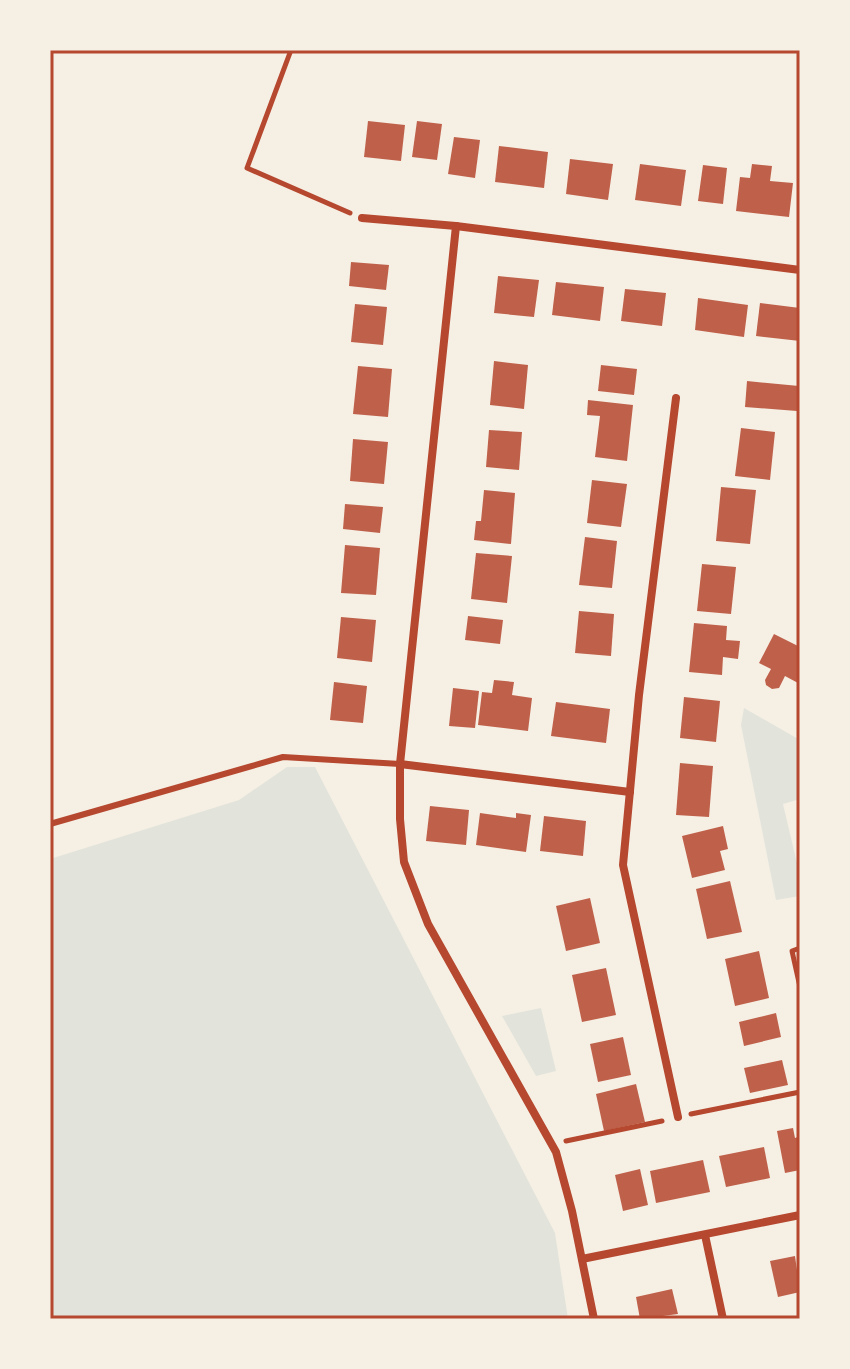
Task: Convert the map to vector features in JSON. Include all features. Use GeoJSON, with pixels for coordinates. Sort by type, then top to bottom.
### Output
{"type":"FeatureCollection","features":[{"type":"Feature","properties":{"kind":"street"},"geometry":{"type":"LineString","coordinates":[[362,218],[456,226],[800,270]]}},
{"type":"Feature","properties":{"kind":"street"},"geometry":{"type":"LineString","coordinates":[[456,226],[400,764],[404,862],[428,924],[556,1152],[594,1319]]}},
{"type":"Feature","properties":{"kind":"street"},"geometry":{"type":"LineString","coordinates":[[676,398],[639,695],[623,865],[678,1117]]}},
{"type":"Feature","properties":{"kind":"street"},"geometry":{"type":"LineString","coordinates":[[400,764],[630,792]]}},
{"type":"Feature","properties":{"kind":"street"},"geometry":{"type":"LineString","coordinates":[[582,1259],[800,1215]]}},
{"type":"Feature","properties":{"kind":"street"},"geometry":{"type":"LineString","coordinates":[[705,1235],[723,1319]]}},
{"type":"Feature","properties":{"kind":"lane"},"geometry":{"type":"LineString","coordinates":[[50,824],[283,757],[400,764]]}},
{"type":"Feature","properties":{"kind":"path"},"geometry":{"type":"LineString","coordinates":[[291,50],[247,168],[362,218]]}},
{"type":"Feature","properties":{"kind":"path"},"geometry":{"type":"LineString","coordinates":[[800,948],[792,951],[800,987]]}},
{"type":"Feature","properties":{"kind":"shaded area"},"geometry":{"type":"Polygon","coordinates":[[[744,708],[800,740],[800,799],[783,804],[800,876],[800,896],[776,900],[741,725],[744,708]]]}},
{"type":"Feature","properties":{"kind":"shaded area"},"geometry":{"type":"Polygon","coordinates":[[[287,767],[315,767],[555,1233],[568,1319],[50,1319],[50,859],[239,800],[287,767]]]}},
{"type":"Feature","properties":{"kind":"shaded area"},"geometry":{"type":"Polygon","coordinates":[[[541,1008],[556,1071],[536,1076],[502,1016],[541,1008]]]}},
{"type":"Feature","properties":{"kind":"building"},"geometry":{"type":"Polygon","coordinates":[[[368,121],[405,125],[401,161],[364,157],[368,121]]]}},
{"type":"Feature","properties":{"kind":"building"},"geometry":{"type":"Polygon","coordinates":[[[417,121],[442,124],[437,160],[412,157],[417,121]]]}},
{"type":"Feature","properties":{"kind":"building"},"geometry":{"type":"Polygon","coordinates":[[[454,137],[480,140],[475,178],[448,174],[454,137]]]}},
{"type":"Feature","properties":{"kind":"building"},"geometry":{"type":"Polygon","coordinates":[[[499,146],[548,152],[544,188],[495,182],[499,146]]]}},
{"type":"Feature","properties":{"kind":"building"},"geometry":{"type":"Polygon","coordinates":[[[570,159],[613,164],[608,200],[566,194],[570,159]]]}},
{"type":"Feature","properties":{"kind":"building"},"geometry":{"type":"Polygon","coordinates":[[[640,164],[686,170],[681,206],[635,200],[640,164]]]}},
{"type":"Feature","properties":{"kind":"building"},"geometry":{"type":"Polygon","coordinates":[[[752,164],[772,166],[770,181],[793,183],[789,217],[736,211],[740,177],[750,178],[752,164]]]}},
{"type":"Feature","properties":{"kind":"building"},"geometry":{"type":"Polygon","coordinates":[[[703,165],[727,168],[723,204],[698,201],[703,165]]]}},
{"type":"Feature","properties":{"kind":"building"},"geometry":{"type":"Polygon","coordinates":[[[351,262],[389,265],[386,290],[349,286],[351,262]]]}},
{"type":"Feature","properties":{"kind":"building"},"geometry":{"type":"Polygon","coordinates":[[[498,276],[539,280],[534,317],[494,313],[498,276]]]}},
{"type":"Feature","properties":{"kind":"building"},"geometry":{"type":"Polygon","coordinates":[[[556,282],[604,287],[600,321],[552,315],[556,282]]]}},
{"type":"Feature","properties":{"kind":"building"},"geometry":{"type":"Polygon","coordinates":[[[625,289],[666,293],[662,326],[621,321],[625,289]]]}},
{"type":"Feature","properties":{"kind":"building"},"geometry":{"type":"Polygon","coordinates":[[[698,298],[748,305],[744,337],[695,330],[698,298]]]}},
{"type":"Feature","properties":{"kind":"building"},"geometry":{"type":"Polygon","coordinates":[[[760,303],[800,308],[800,341],[756,336],[760,303]]]}},
{"type":"Feature","properties":{"kind":"building"},"geometry":{"type":"Polygon","coordinates":[[[355,304],[387,307],[383,345],[351,342],[355,304]]]}},
{"type":"Feature","properties":{"kind":"building"},"geometry":{"type":"Polygon","coordinates":[[[494,361],[528,365],[524,409],[490,405],[494,361]]]}},
{"type":"Feature","properties":{"kind":"building"},"geometry":{"type":"Polygon","coordinates":[[[601,365],[637,369],[634,395],[598,391],[601,365]]]}},
{"type":"Feature","properties":{"kind":"building"},"geometry":{"type":"Polygon","coordinates":[[[358,366],[392,369],[388,417],[353,414],[358,366]]]}},
{"type":"Feature","properties":{"kind":"building"},"geometry":{"type":"Polygon","coordinates":[[[747,381],[799,386],[797,411],[745,407],[747,381]]]}},
{"type":"Feature","properties":{"kind":"building"},"geometry":{"type":"Polygon","coordinates":[[[588,400],[633,405],[627,461],[595,457],[600,416],[587,415],[588,400]]]}},
{"type":"Feature","properties":{"kind":"building"},"geometry":{"type":"Polygon","coordinates":[[[741,428],[775,432],[770,480],[735,476],[741,428]]]}},
{"type":"Feature","properties":{"kind":"building"},"geometry":{"type":"Polygon","coordinates":[[[489,430],[522,432],[519,470],[486,467],[489,430]]]}},
{"type":"Feature","properties":{"kind":"building"},"geometry":{"type":"Polygon","coordinates":[[[353,439],[388,442],[384,484],[350,481],[353,439]]]}},
{"type":"Feature","properties":{"kind":"building"},"geometry":{"type":"Polygon","coordinates":[[[592,480],[627,484],[621,527],[587,523],[592,480]]]}},
{"type":"Feature","properties":{"kind":"building"},"geometry":{"type":"Polygon","coordinates":[[[721,487],[756,490],[750,544],[716,541],[721,487]]]}},
{"type":"Feature","properties":{"kind":"building"},"geometry":{"type":"Polygon","coordinates":[[[484,490],[515,493],[511,544],[474,540],[476,521],[481,521],[484,490]]]}},
{"type":"Feature","properties":{"kind":"building"},"geometry":{"type":"Polygon","coordinates":[[[345,504],[383,507],[380,533],[343,529],[345,504]]]}},
{"type":"Feature","properties":{"kind":"building"},"geometry":{"type":"Polygon","coordinates":[[[585,537],[617,541],[612,588],[579,585],[585,537]]]}},
{"type":"Feature","properties":{"kind":"building"},"geometry":{"type":"Polygon","coordinates":[[[345,545],[380,548],[376,595],[341,593],[345,545]]]}},
{"type":"Feature","properties":{"kind":"building"},"geometry":{"type":"Polygon","coordinates":[[[476,553],[512,556],[507,603],[471,599],[476,553]]]}},
{"type":"Feature","properties":{"kind":"building"},"geometry":{"type":"Polygon","coordinates":[[[702,564],[736,567],[731,614],[697,611],[702,564]]]}},
{"type":"Feature","properties":{"kind":"building"},"geometry":{"type":"Polygon","coordinates":[[[579,611],[614,614],[611,656],[575,653],[579,611]]]}},
{"type":"Feature","properties":{"kind":"building"},"geometry":{"type":"Polygon","coordinates":[[[468,616],[503,620],[500,644],[465,640],[468,616]]]}},
{"type":"Feature","properties":{"kind":"building"},"geometry":{"type":"Polygon","coordinates":[[[341,617],[376,620],[372,662],[337,658],[341,617]]]}},
{"type":"Feature","properties":{"kind":"building"},"geometry":{"type":"Polygon","coordinates":[[[694,623],[727,626],[726,640],[740,641],[738,659],[723,657],[722,675],[689,672],[694,623]]]}},
{"type":"Feature","properties":{"kind":"building"},"geometry":{"type":"Polygon","coordinates":[[[774,634],[800,647],[800,680],[798,683],[785,676],[779,688],[772,689],[765,680],[771,669],[759,663],[774,634]]]}},
{"type":"Feature","properties":{"kind":"building"},"geometry":{"type":"Polygon","coordinates":[[[494,680],[514,682],[512,695],[532,698],[528,731],[478,725],[482,692],[492,693],[494,680]]]}},
{"type":"Feature","properties":{"kind":"building"},"geometry":{"type":"Polygon","coordinates":[[[334,682],[367,686],[363,723],[330,720],[334,682]]]}},
{"type":"Feature","properties":{"kind":"building"},"geometry":{"type":"Polygon","coordinates":[[[453,688],[479,691],[475,728],[449,726],[453,688]]]}},
{"type":"Feature","properties":{"kind":"building"},"geometry":{"type":"Polygon","coordinates":[[[684,697],[720,701],[716,742],[680,738],[684,697]]]}},
{"type":"Feature","properties":{"kind":"building"},"geometry":{"type":"Polygon","coordinates":[[[556,702],[610,709],[606,743],[551,736],[556,702]]]}},
{"type":"Feature","properties":{"kind":"building"},"geometry":{"type":"Polygon","coordinates":[[[680,763],[713,766],[709,817],[676,815],[680,763]]]}},
{"type":"Feature","properties":{"kind":"building"},"geometry":{"type":"Polygon","coordinates":[[[430,806],[469,810],[466,845],[426,841],[430,806]]]}},
{"type":"Feature","properties":{"kind":"building"},"geometry":{"type":"Polygon","coordinates":[[[480,813],[516,818],[516,813],[531,815],[526,852],[476,845],[480,813]]]}},
{"type":"Feature","properties":{"kind":"building"},"geometry":{"type":"Polygon","coordinates":[[[544,816],[586,821],[583,856],[540,851],[544,816]]]}},
{"type":"Feature","properties":{"kind":"building"},"geometry":{"type":"Polygon","coordinates":[[[723,826],[728,849],[720,851],[725,870],[692,878],[682,836],[723,826]]]}},
{"type":"Feature","properties":{"kind":"building"},"geometry":{"type":"Polygon","coordinates":[[[730,881],[742,932],[707,939],[696,889],[730,881]]]}},
{"type":"Feature","properties":{"kind":"building"},"geometry":{"type":"Polygon","coordinates":[[[590,898],[600,943],[566,951],[556,906],[590,898]]]}},
{"type":"Feature","properties":{"kind":"building"},"geometry":{"type":"Polygon","coordinates":[[[759,951],[769,998],[735,1006],[725,959],[759,951]]]}},
{"type":"Feature","properties":{"kind":"building"},"geometry":{"type":"Polygon","coordinates":[[[606,968],[616,1015],[582,1022],[572,975],[606,968]]]}},
{"type":"Feature","properties":{"kind":"building"},"geometry":{"type":"Polygon","coordinates":[[[776,1013],[781,1037],[744,1046],[739,1022],[776,1013]]]}},
{"type":"Feature","properties":{"kind":"building"},"geometry":{"type":"Polygon","coordinates":[[[623,1037],[631,1075],[598,1082],[590,1044],[623,1037]]]}},
{"type":"Feature","properties":{"kind":"building"},"geometry":{"type":"Polygon","coordinates":[[[782,1060],[788,1085],[750,1093],[744,1068],[782,1060]]]}},
{"type":"Feature","properties":{"kind":"building"},"geometry":{"type":"Polygon","coordinates":[[[636,1084],[645,1122],[604,1131],[596,1094],[636,1084]]]}},
{"type":"Feature","properties":{"kind":"building"},"geometry":{"type":"Polygon","coordinates":[[[793,1128],[795,1138],[800,1136],[800,1170],[785,1173],[777,1131],[793,1128]]]}},
{"type":"Feature","properties":{"kind":"building"},"geometry":{"type":"Polygon","coordinates":[[[764,1147],[770,1178],[726,1187],[719,1156],[764,1147]]]}},
{"type":"Feature","properties":{"kind":"building"},"geometry":{"type":"Polygon","coordinates":[[[703,1160],[710,1192],[656,1203],[650,1171],[703,1160]]]}},
{"type":"Feature","properties":{"kind":"building"},"geometry":{"type":"Polygon","coordinates":[[[640,1169],[648,1205],[623,1211],[615,1175],[640,1169]]]}},
{"type":"Feature","properties":{"kind":"building"},"geometry":{"type":"Polygon","coordinates":[[[795,1256],[800,1292],[778,1297],[770,1261],[795,1256]]]}},
{"type":"Feature","properties":{"kind":"building"},"geometry":{"type":"Polygon","coordinates":[[[672,1289],[678,1314],[640,1319],[636,1297],[672,1289]]]}}]}
